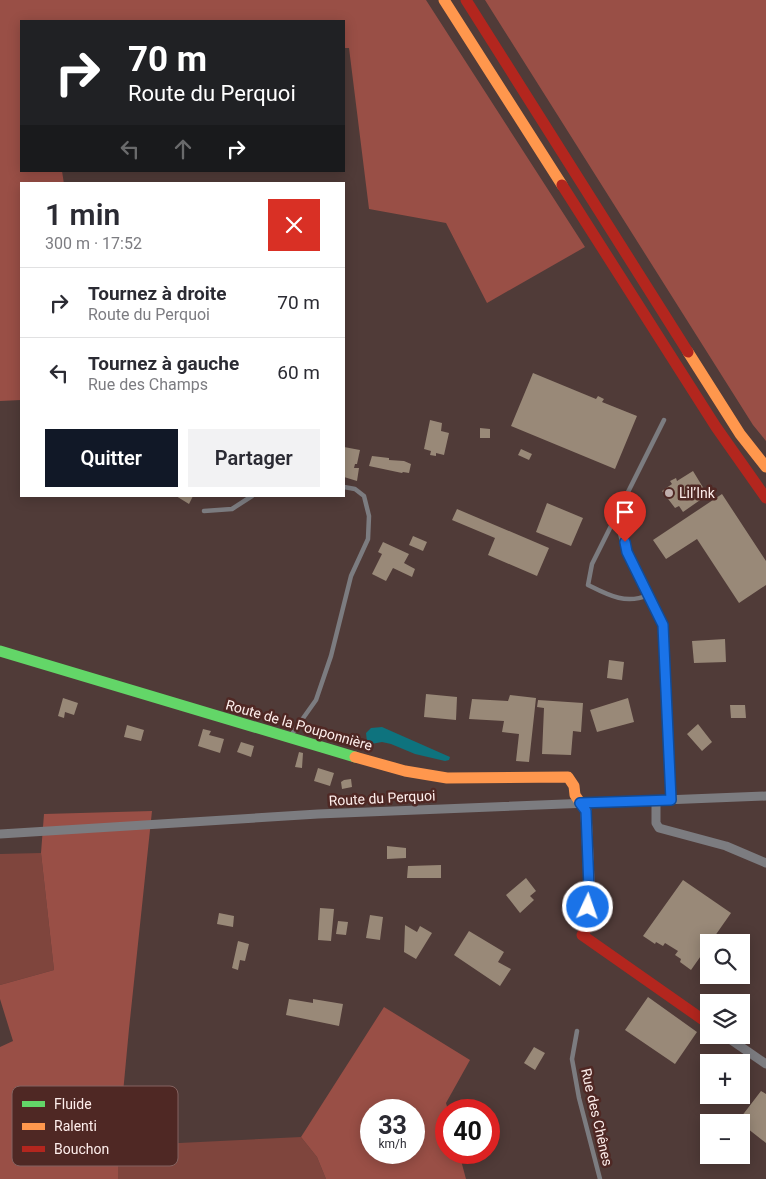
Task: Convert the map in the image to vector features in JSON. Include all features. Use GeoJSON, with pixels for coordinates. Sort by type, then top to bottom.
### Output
{"type":"FeatureCollection","features":[{"type":"Feature","properties":{"kind":"main road"},"geometry":{"type":"LineString","coordinates":[[444,0],[716,427],[766,498]]}},
{"type":"Feature","properties":{"kind":"main road"},"geometry":{"type":"LineString","coordinates":[[466,0],[740,434],[766,467]]}},
{"type":"Feature","properties":{"kind":"main road","name":"Route de la Pouponnière"},"geometry":{"type":"LineString","coordinates":[[0,651],[289,739],[405,772],[447,778],[568,777],[574,786],[580,803]]}},
{"type":"Feature","properties":{"kind":"main road"},"geometry":{"type":"LineString","coordinates":[[580,803],[586,811],[589,888],[585,931],[582,934],[700,1018]]}},
{"type":"Feature","properties":{"kind":"street"},"geometry":{"type":"LineString","coordinates":[[621,510],[622,532],[627,552],[663,625],[671,800]]}},
{"type":"Feature","properties":{"kind":"street","name":"Route du Perquoi"},"geometry":{"type":"LineString","coordinates":[[0,834],[318,814],[766,796]]}},
{"type":"Feature","properties":{"kind":"street"},"geometry":{"type":"LineString","coordinates":[[656,800],[656,823],[659,828],[726,846],[766,863]]}},
{"type":"Feature","properties":{"kind":"street"},"geometry":{"type":"LineString","coordinates":[[737,1044],[766,1064]]}},
{"type":"Feature","properties":{"kind":"lane"},"geometry":{"type":"LineString","coordinates":[[648,595],[643,598],[616,599],[588,585],[592,564],[621,510],[664,420]]}},
{"type":"Feature","properties":{"kind":"lane"},"geometry":{"type":"LineString","coordinates":[[289,739],[316,700],[331,656],[351,576],[368,539],[369,516],[364,496],[355,489],[345,487]]}},
{"type":"Feature","properties":{"kind":"lane"},"geometry":{"type":"LineString","coordinates":[[204,511],[232,509],[250,497]]}},
{"type":"Feature","properties":{"kind":"lane","name":"Rue des Chênes"},"geometry":{"type":"LineString","coordinates":[[577,1031],[572,1059],[579,1098],[600,1179]]}},
{"type":"Feature","properties":{"kind":"shaded area"},"geometry":{"type":"Polygon","coordinates":[[[0,0],[426,0],[585,247],[487,303],[446,223],[369,209],[349,48],[345,48],[345,20],[20,20],[20,172],[62,172],[64,182],[20,182],[20,400],[0,401],[0,0]]]}},
{"type":"Feature","properties":{"kind":"shaded area"},"geometry":{"type":"Polygon","coordinates":[[[485,0],[766,0],[766,441],[753,425],[485,0]]]}},
{"type":"Feature","properties":{"kind":"shaded area"},"geometry":{"type":"Polygon","coordinates":[[[152,811],[124,1086],[12,1086],[12,1166],[118,1166],[118,1179],[0,1179],[0,1047],[13,1041],[0,999],[0,985],[54,970],[41,853],[44,814],[152,811]]]}},
{"type":"Feature","properties":{"kind":"shaded area"},"geometry":{"type":"Polygon","coordinates":[[[41,853],[54,970],[0,985],[0,854],[41,853]]]}},
{"type":"Feature","properties":{"kind":"shaded area"},"geometry":{"type":"Polygon","coordinates":[[[384,1007],[470,1060],[448,1099],[435,1099],[435,1164],[462,1164],[466,1179],[326,1179],[317,1157],[301,1137],[384,1007]]]}},
{"type":"Feature","properties":{"kind":"shaded area"},"geometry":{"type":"Polygon","coordinates":[[[301,1137],[317,1157],[326,1179],[118,1179],[118,1166],[178,1166],[178,1143],[301,1137]]]}},
{"type":"Feature","properties":{"kind":"water"},"geometry":{"type":"Polygon","coordinates":[[[382,727],[450,757],[449,760],[445,761],[415,754],[382,742],[371,744],[367,742],[366,733],[371,728],[382,727]]]}},
{"type":"Feature","properties":{"kind":"building"},"geometry":{"type":"Polygon","coordinates":[[[533,373],[596,399],[598,396],[604,399],[602,402],[637,416],[615,469],[511,426],[533,373]]]}},
{"type":"Feature","properties":{"kind":"building"},"geometry":{"type":"Polygon","coordinates":[[[430,420],[442,423],[441,431],[449,433],[444,455],[436,453],[436,456],[430,455],[431,451],[424,449],[430,420]]]}},
{"type":"Feature","properties":{"kind":"building"},"geometry":{"type":"Polygon","coordinates":[[[480,428],[490,429],[490,438],[480,438],[480,428]]]}},
{"type":"Feature","properties":{"kind":"building"},"geometry":{"type":"Polygon","coordinates":[[[345,447],[360,450],[357,464],[355,464],[354,468],[359,468],[357,481],[345,477],[345,447]]]}},
{"type":"Feature","properties":{"kind":"building"},"geometry":{"type":"Polygon","coordinates":[[[521,449],[532,454],[529,460],[518,455],[521,449]]]}},
{"type":"Feature","properties":{"kind":"building"},"geometry":{"type":"Polygon","coordinates":[[[372,456],[404,461],[411,464],[409,473],[369,466],[372,456]]]}},
{"type":"Feature","properties":{"kind":"building"},"geometry":{"type":"Polygon","coordinates":[[[693,471],[704,489],[699,492],[703,498],[683,512],[679,506],[675,508],[662,491],[672,484],[670,481],[676,478],[677,481],[693,471]]]}},
{"type":"Feature","properties":{"kind":"building"},"geometry":{"type":"Polygon","coordinates":[[[722,494],[766,561],[766,585],[739,603],[697,539],[666,559],[653,540],[722,494]]]}},
{"type":"Feature","properties":{"kind":"building"},"geometry":{"type":"Polygon","coordinates":[[[178,497],[192,497],[189,504],[178,497]]]}},
{"type":"Feature","properties":{"kind":"building"},"geometry":{"type":"Polygon","coordinates":[[[547,503],[583,518],[571,546],[536,532],[547,503]]]}},
{"type":"Feature","properties":{"kind":"building"},"geometry":{"type":"Polygon","coordinates":[[[457,509],[549,548],[537,576],[488,555],[495,538],[452,520],[457,509]]]}},
{"type":"Feature","properties":{"kind":"building"},"geometry":{"type":"Polygon","coordinates":[[[413,536],[427,542],[423,551],[409,545],[413,536]]]}},
{"type":"Feature","properties":{"kind":"building"},"geometry":{"type":"Polygon","coordinates":[[[383,542],[409,554],[404,563],[415,569],[412,577],[393,568],[386,581],[372,574],[382,554],[378,552],[383,542]]]}},
{"type":"Feature","properties":{"kind":"building"},"geometry":{"type":"Polygon","coordinates":[[[725,639],[726,662],[694,663],[692,641],[725,639]]]}},
{"type":"Feature","properties":{"kind":"building"},"geometry":{"type":"Polygon","coordinates":[[[609,660],[624,662],[622,680],[607,678],[609,660]]]}},
{"type":"Feature","properties":{"kind":"building"},"geometry":{"type":"Polygon","coordinates":[[[426,694],[457,697],[456,720],[424,717],[426,694]]]}},
{"type":"Feature","properties":{"kind":"building"},"geometry":{"type":"Polygon","coordinates":[[[510,695],[536,698],[529,762],[516,761],[519,734],[502,732],[504,721],[469,719],[472,699],[508,701],[510,695]]]}},
{"type":"Feature","properties":{"kind":"building"},"geometry":{"type":"Polygon","coordinates":[[[63,698],[78,703],[74,715],[65,712],[64,718],[58,716],[63,698]]]}},
{"type":"Feature","properties":{"kind":"building"},"geometry":{"type":"Polygon","coordinates":[[[628,698],[634,722],[597,732],[590,710],[628,698]]]}},
{"type":"Feature","properties":{"kind":"building"},"geometry":{"type":"Polygon","coordinates":[[[538,700],[583,703],[581,732],[573,731],[571,755],[542,754],[544,708],[537,707],[538,700]]]}},
{"type":"Feature","properties":{"kind":"building"},"geometry":{"type":"Polygon","coordinates":[[[730,705],[745,705],[746,718],[731,718],[730,705]]]}},
{"type":"Feature","properties":{"kind":"building"},"geometry":{"type":"Polygon","coordinates":[[[698,724],[712,742],[702,751],[687,734],[698,724]]]}},
{"type":"Feature","properties":{"kind":"building"},"geometry":{"type":"Polygon","coordinates":[[[127,725],[144,730],[141,741],[124,737],[127,725]]]}},
{"type":"Feature","properties":{"kind":"building"},"geometry":{"type":"Polygon","coordinates":[[[203,729],[211,731],[209,735],[224,739],[220,753],[198,746],[203,729]]]}},
{"type":"Feature","properties":{"kind":"building"},"geometry":{"type":"Polygon","coordinates":[[[241,742],[254,746],[251,757],[237,752],[241,742]]]}},
{"type":"Feature","properties":{"kind":"building"},"geometry":{"type":"Polygon","coordinates":[[[299,752],[303,753],[302,768],[295,767],[299,752]]]}},
{"type":"Feature","properties":{"kind":"building"},"geometry":{"type":"Polygon","coordinates":[[[318,768],[334,773],[330,786],[314,781],[318,768]]]}},
{"type":"Feature","properties":{"kind":"building"},"geometry":{"type":"Polygon","coordinates":[[[351,779],[352,787],[342,789],[341,782],[351,779]]]}},
{"type":"Feature","properties":{"kind":"building"},"geometry":{"type":"Polygon","coordinates":[[[387,846],[406,848],[406,858],[387,859],[387,846]]]}},
{"type":"Feature","properties":{"kind":"building"},"geometry":{"type":"Polygon","coordinates":[[[441,865],[441,878],[407,878],[408,866],[441,865]]]}},
{"type":"Feature","properties":{"kind":"building"},"geometry":{"type":"Polygon","coordinates":[[[526,878],[536,891],[530,896],[534,900],[520,913],[506,895],[526,878]]]}},
{"type":"Feature","properties":{"kind":"building"},"geometry":{"type":"Polygon","coordinates":[[[683,880],[731,913],[716,934],[700,934],[700,957],[691,970],[680,962],[681,959],[675,955],[678,951],[665,943],[663,946],[656,942],[655,944],[643,936],[683,880]]]}},
{"type":"Feature","properties":{"kind":"building"},"geometry":{"type":"Polygon","coordinates":[[[320,908],[334,909],[331,941],[318,940],[320,908]]]}},
{"type":"Feature","properties":{"kind":"building"},"geometry":{"type":"Polygon","coordinates":[[[219,913],[234,916],[233,927],[217,924],[219,913]]]}},
{"type":"Feature","properties":{"kind":"building"},"geometry":{"type":"Polygon","coordinates":[[[370,915],[383,917],[380,940],[366,938],[370,915]]]}},
{"type":"Feature","properties":{"kind":"building"},"geometry":{"type":"Polygon","coordinates":[[[338,921],[348,922],[346,935],[336,934],[338,921]]]}},
{"type":"Feature","properties":{"kind":"building"},"geometry":{"type":"Polygon","coordinates":[[[405,925],[417,932],[420,926],[432,933],[416,959],[404,952],[405,925]]]}},
{"type":"Feature","properties":{"kind":"building"},"geometry":{"type":"Polygon","coordinates":[[[469,931],[504,952],[498,962],[511,969],[500,986],[454,955],[469,931]]]}},
{"type":"Feature","properties":{"kind":"building"},"geometry":{"type":"Polygon","coordinates":[[[238,941],[249,944],[245,961],[240,960],[238,970],[232,968],[238,941]]]}},
{"type":"Feature","properties":{"kind":"building"},"geometry":{"type":"Polygon","coordinates":[[[648,997],[697,1032],[675,1064],[625,1030],[648,997]]]}},
{"type":"Feature","properties":{"kind":"building"},"geometry":{"type":"Polygon","coordinates":[[[289,999],[313,1003],[313,999],[343,1004],[339,1026],[286,1015],[289,999]]]}},
{"type":"Feature","properties":{"kind":"building"},"geometry":{"type":"Polygon","coordinates":[[[534,1047],[545,1053],[535,1070],[524,1063],[534,1047]]]}},
{"type":"Feature","properties":{"kind":"building"},"geometry":{"type":"Polygon","coordinates":[[[761,1091],[766,1094],[766,1143],[750,1130],[750,1114],[743,1114],[761,1091]]]}},
{"type":"Feature","properties":{"kind":"traffic: fast"},"geometry":{"type":"LineString","coordinates":[[0,651],[355,757]]}},
{"type":"Feature","properties":{"kind":"traffic: slow"},"geometry":{"type":"LineString","coordinates":[[444,0],[562,185]]}},
{"type":"Feature","properties":{"kind":"traffic: slow"},"geometry":{"type":"LineString","coordinates":[[688,352],[740,434],[766,467]]}},
{"type":"Feature","properties":{"kind":"traffic: slow"},"geometry":{"type":"LineString","coordinates":[[355,757],[405,771],[447,778],[568,777],[574,786],[575,795],[586,811],[589,882]]}},
{"type":"Feature","properties":{"kind":"traffic: jam"},"geometry":{"type":"LineString","coordinates":[[466,0],[688,352]]}},
{"type":"Feature","properties":{"kind":"traffic: jam"},"geometry":{"type":"LineString","coordinates":[[562,185],[716,427],[766,498]]}},
{"type":"Feature","properties":{"kind":"traffic: jam"},"geometry":{"type":"LineString","coordinates":[[589,882],[585,931],[582,935],[700,1018]]}},
{"type":"Feature","properties":{"kind":"place","name":"Lil’Ink"},"geometry":{"type":"Point","coordinates":[669,493]}},
{"type":"Feature","properties":{"kind":"route"},"geometry":{"type":"LineString","coordinates":[[588,907],[586,811],[580,803],[671,800],[663,625],[627,552],[625,542]]}}]}
